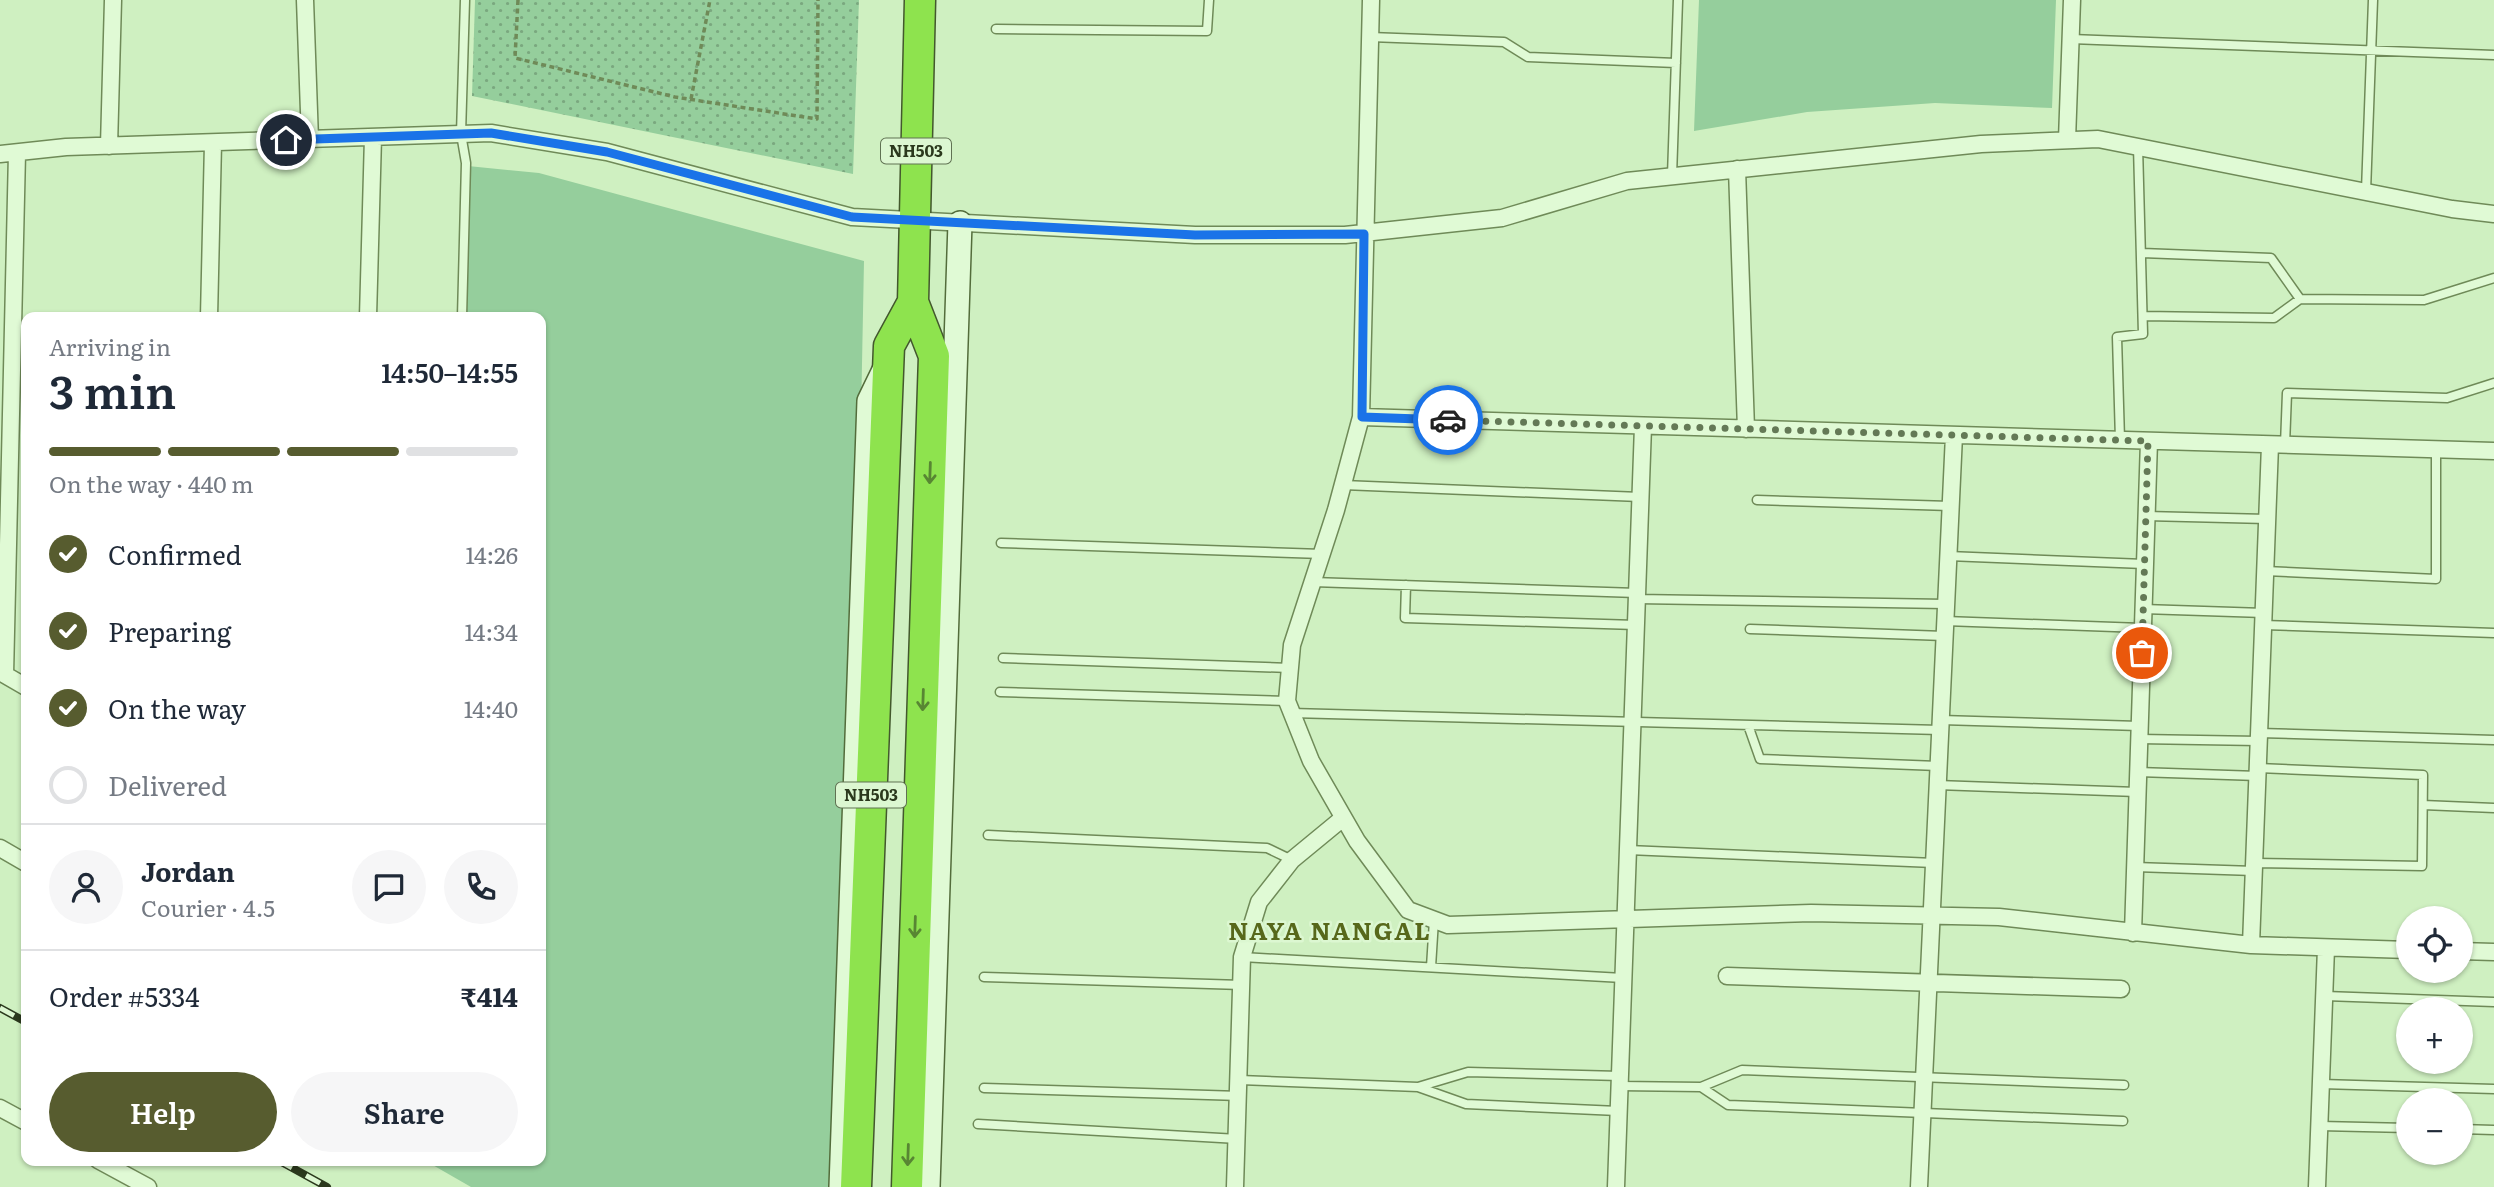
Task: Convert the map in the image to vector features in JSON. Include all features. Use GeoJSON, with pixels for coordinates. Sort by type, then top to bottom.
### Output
{"type":"FeatureCollection","features":[{"type":"Feature","properties":{"kind":"highway","name":"NH503"},"geometry":{"type":"LineString","coordinates":[[907,1187],[934,365],[934,356],[913,302],[920,0]]}},
{"type":"Feature","properties":{"kind":"highway","name":"NH503"},"geometry":{"type":"LineString","coordinates":[[856,1187],[888,361],[889,346],[913,302]]}},
{"type":"Feature","properties":{"kind":"street"},"geometry":{"type":"LineString","coordinates":[[109,146],[113,0]]}},
{"type":"Feature","properties":{"kind":"street"},"geometry":{"type":"LineString","coordinates":[[305,0],[310,139]]}},
{"type":"Feature","properties":{"kind":"street"},"geometry":{"type":"LineString","coordinates":[[1371,0],[1362,417],[1292,645],[1289,707],[1311,761],[1343,818],[1408,910],[1448,925],[1811,913],[1999,917],[2251,946],[2396,950]]}},
{"type":"Feature","properties":{"kind":"street"},"geometry":{"type":"LineString","coordinates":[[2067,140],[2072,0]]}},
{"type":"Feature","properties":{"kind":"street"},"geometry":{"type":"LineString","coordinates":[[21,684],[2,673],[8,154],[109,146],[491,133],[607,152],[852,217],[1195,235],[1364,234],[1502,218],[1627,181],[1981,144],[2098,139],[2452,209],[2494,214]]}},
{"type":"Feature","properties":{"kind":"street"},"geometry":{"type":"LineString","coordinates":[[368,312],[373,138]]}},
{"type":"Feature","properties":{"kind":"street"},"geometry":{"type":"LineString","coordinates":[[209,312],[213,143]]}},
{"type":"Feature","properties":{"kind":"street"},"geometry":{"type":"LineString","coordinates":[[1737,169],[1746,429]]}},
{"type":"Feature","properties":{"kind":"street"},"geometry":{"type":"LineString","coordinates":[[928,1187],[960,223]]}},
{"type":"Feature","properties":{"kind":"street"},"geometry":{"type":"LineString","coordinates":[[841,1187],[869,401],[888,361]]}},
{"type":"Feature","properties":{"kind":"street"},"geometry":{"type":"LineString","coordinates":[[934,365],[954,399]]}},
{"type":"Feature","properties":{"kind":"street"},"geometry":{"type":"LineString","coordinates":[[1362,417],[2494,452]]}},
{"type":"Feature","properties":{"kind":"street"},"geometry":{"type":"LineString","coordinates":[[1616,1187],[1643,426]]}},
{"type":"Feature","properties":{"kind":"street"},"geometry":{"type":"LineString","coordinates":[[1919,1187],[1954,435]]}},
{"type":"Feature","properties":{"kind":"street"},"geometry":{"type":"LineString","coordinates":[[2133,933],[2148,441]]}},
{"type":"Feature","properties":{"kind":"street"},"geometry":{"type":"LineString","coordinates":[[2251,946],[2267,519],[2278,445]]}},
{"type":"Feature","properties":{"kind":"street"},"geometry":{"type":"LineString","coordinates":[[1235,1187],[1242,957],[1259,902],[1292,860],[1343,818]]}},
{"type":"Feature","properties":{"kind":"street"},"geometry":{"type":"LineString","coordinates":[[0,848],[21,860]]}},
{"type":"Feature","properties":{"kind":"street"},"geometry":{"type":"LineString","coordinates":[[2317,1187],[2326,948]]}},
{"type":"Feature","properties":{"kind":"street"},"geometry":{"type":"LineString","coordinates":[[2473,951],[2494,952]]}},
{"type":"Feature","properties":{"kind":"street"},"geometry":{"type":"LineString","coordinates":[[1727,976],[2121,989]]}},
{"type":"Feature","properties":{"kind":"street"},"geometry":{"type":"LineString","coordinates":[[0,1108],[21,1119]]}},
{"type":"Feature","properties":{"kind":"street"},"geometry":{"type":"LineString","coordinates":[[109,1166],[148,1187]]}},
{"type":"Feature","properties":{"kind":"lane"},"geometry":{"type":"LineString","coordinates":[[462,312],[466,163],[461,134],[465,0]]}},
{"type":"Feature","properties":{"kind":"lane"},"geometry":{"type":"LineString","coordinates":[[996,29],[1208,31],[1209,0]]}},
{"type":"Feature","properties":{"kind":"lane"},"geometry":{"type":"LineString","coordinates":[[1672,176],[1678,0]]}},
{"type":"Feature","properties":{"kind":"lane"},"geometry":{"type":"LineString","coordinates":[[2366,191],[2373,0]]}},
{"type":"Feature","properties":{"kind":"lane"},"geometry":{"type":"LineString","coordinates":[[1370,37],[1504,42],[1528,57],[1676,63]]}},
{"type":"Feature","properties":{"kind":"lane"},"geometry":{"type":"LineString","coordinates":[[2071,39],[2494,55]]}},
{"type":"Feature","properties":{"kind":"lane"},"geometry":{"type":"LineString","coordinates":[[2120,440],[2117,337],[2143,334],[2138,146]]}},
{"type":"Feature","properties":{"kind":"lane"},"geometry":{"type":"LineString","coordinates":[[2141,253],[2271,258],[2300,299]]}},
{"type":"Feature","properties":{"kind":"lane"},"geometry":{"type":"LineString","coordinates":[[2143,316],[2274,318],[2300,299],[2424,300],[2494,278]]}},
{"type":"Feature","properties":{"kind":"lane"},"geometry":{"type":"LineString","coordinates":[[2278,445],[2287,393],[2447,398],[2494,383]]}},
{"type":"Feature","properties":{"kind":"lane"},"geometry":{"type":"LineString","coordinates":[[2265,571],[2436,579],[2436,450]]}},
{"type":"Feature","properties":{"kind":"lane"},"geometry":{"type":"LineString","coordinates":[[1343,485],[1640,497]]}},
{"type":"Feature","properties":{"kind":"lane"},"geometry":{"type":"LineString","coordinates":[[1757,500],[1950,506]]}},
{"type":"Feature","properties":{"kind":"lane"},"geometry":{"type":"LineString","coordinates":[[2146,516],[2267,519]]}},
{"type":"Feature","properties":{"kind":"lane"},"geometry":{"type":"LineString","coordinates":[[1001,543],[1322,554]]}},
{"type":"Feature","properties":{"kind":"lane"},"geometry":{"type":"LineString","coordinates":[[1948,556],[2144,564]]}},
{"type":"Feature","properties":{"kind":"lane"},"geometry":{"type":"LineString","coordinates":[[1313,582],[1637,596],[1946,604]]}},
{"type":"Feature","properties":{"kind":"lane"},"geometry":{"type":"LineString","coordinates":[[1406,585],[1405,618],[1636,625]]}},
{"type":"Feature","properties":{"kind":"lane"},"geometry":{"type":"LineString","coordinates":[[2143,609],[2494,633]]}},
{"type":"Feature","properties":{"kind":"lane"},"geometry":{"type":"LineString","coordinates":[[1750,629],[2142,628]]}},
{"type":"Feature","properties":{"kind":"lane"},"geometry":{"type":"LineString","coordinates":[[1003,657],[1290,668]]}},
{"type":"Feature","properties":{"kind":"lane"},"geometry":{"type":"LineString","coordinates":[[1000,692],[1289,707],[1748,725],[1940,725],[2259,737],[2494,740]]}},
{"type":"Feature","properties":{"kind":"lane"},"geometry":{"type":"LineString","coordinates":[[1748,725],[1760,759],[1938,766]]}},
{"type":"Feature","properties":{"kind":"lane"},"geometry":{"type":"LineString","coordinates":[[2135,867],[2422,866],[2423,775],[2138,772]]}},
{"type":"Feature","properties":{"kind":"lane"},"geometry":{"type":"LineString","coordinates":[[1937,785],[2137,792]]}},
{"type":"Feature","properties":{"kind":"lane"},"geometry":{"type":"LineString","coordinates":[[2423,805],[2494,808]]}},
{"type":"Feature","properties":{"kind":"lane"},"geometry":{"type":"LineString","coordinates":[[988,835],[1267,848],[1292,860]]}},
{"type":"Feature","properties":{"kind":"lane"},"geometry":{"type":"LineString","coordinates":[[1628,850],[1934,863]]}},
{"type":"Feature","properties":{"kind":"lane"},"geometry":{"type":"LineString","coordinates":[[1431,967],[1434,920]]}},
{"type":"Feature","properties":{"kind":"lane"},"geometry":{"type":"LineString","coordinates":[[1242,957],[1623,978]]}},
{"type":"Feature","properties":{"kind":"lane"},"geometry":{"type":"LineString","coordinates":[[984,977],[1242,985]]}},
{"type":"Feature","properties":{"kind":"lane"},"geometry":{"type":"LineString","coordinates":[[2325,996],[2494,1002]]}},
{"type":"Feature","properties":{"kind":"lane"},"geometry":{"type":"LineString","coordinates":[[984,1088],[1418,1087],[1468,1072],[1701,1087],[1742,1070],[2124,1085]]}},
{"type":"Feature","properties":{"kind":"lane"},"geometry":{"type":"LineString","coordinates":[[2321,1084],[2494,1089]]}},
{"type":"Feature","properties":{"kind":"lane"},"geometry":{"type":"LineString","coordinates":[[1418,1087],[1466,1104],[1618,1111]]}},
{"type":"Feature","properties":{"kind":"lane"},"geometry":{"type":"LineString","coordinates":[[1701,1087],[1728,1105],[2123,1121]]}},
{"type":"Feature","properties":{"kind":"lane"},"geometry":{"type":"LineString","coordinates":[[978,1124],[1238,1139]]}},
{"type":"Feature","properties":{"kind":"lane"},"geometry":{"type":"LineString","coordinates":[[2320,1126],[2396,1128]]}},
{"type":"Feature","properties":{"kind":"lane"},"geometry":{"type":"LineString","coordinates":[[2473,1129],[2494,1130]]}},
{"type":"Feature","properties":{"kind":"path"},"geometry":{"type":"LineString","coordinates":[[518,0],[515,58],[691,99],[817,119],[818,0]]}},
{"type":"Feature","properties":{"kind":"path"},"geometry":{"type":"LineString","coordinates":[[691,99],[710,0]]}},
{"type":"Feature","properties":{"kind":"green space"},"geometry":{"type":"Polygon","coordinates":[[[475,0],[859,0],[853,174],[472,96],[475,0]]]}},
{"type":"Feature","properties":{"kind":"green space"},"geometry":{"type":"Polygon","coordinates":[[[1699,0],[2056,0],[2052,108],[1935,103],[1807,112],[1694,131],[1699,0]]]}},
{"type":"Feature","properties":{"kind":"green space"},"geometry":{"type":"Polygon","coordinates":[[[468,166],[539,173],[864,261],[846,1187],[471,1187],[434,1166],[546,1166],[546,312],[461,312],[468,166]]]}},
{"type":"Feature","properties":{"kind":"railway"},"geometry":{"type":"LineString","coordinates":[[0,1008],[21,1019]]}},
{"type":"Feature","properties":{"kind":"railway"},"geometry":{"type":"LineString","coordinates":[[289,1166],[327,1187]]}},
{"type":"Feature","properties":{"kind":"way so far"},"geometry":{"type":"LineString","coordinates":[[1448,420],[2148,441],[2142,653]]}},
{"type":"Feature","properties":{"kind":"district","name":"NAYA NANGAL"},"geometry":{"type":"Point","coordinates":[1330,932]}},
{"type":"Feature","properties":{"kind":"route"},"geometry":{"type":"LineString","coordinates":[[286,140],[491,133],[607,152],[852,217],[1195,235],[1364,234],[1362,417],[1448,420]]}}]}
